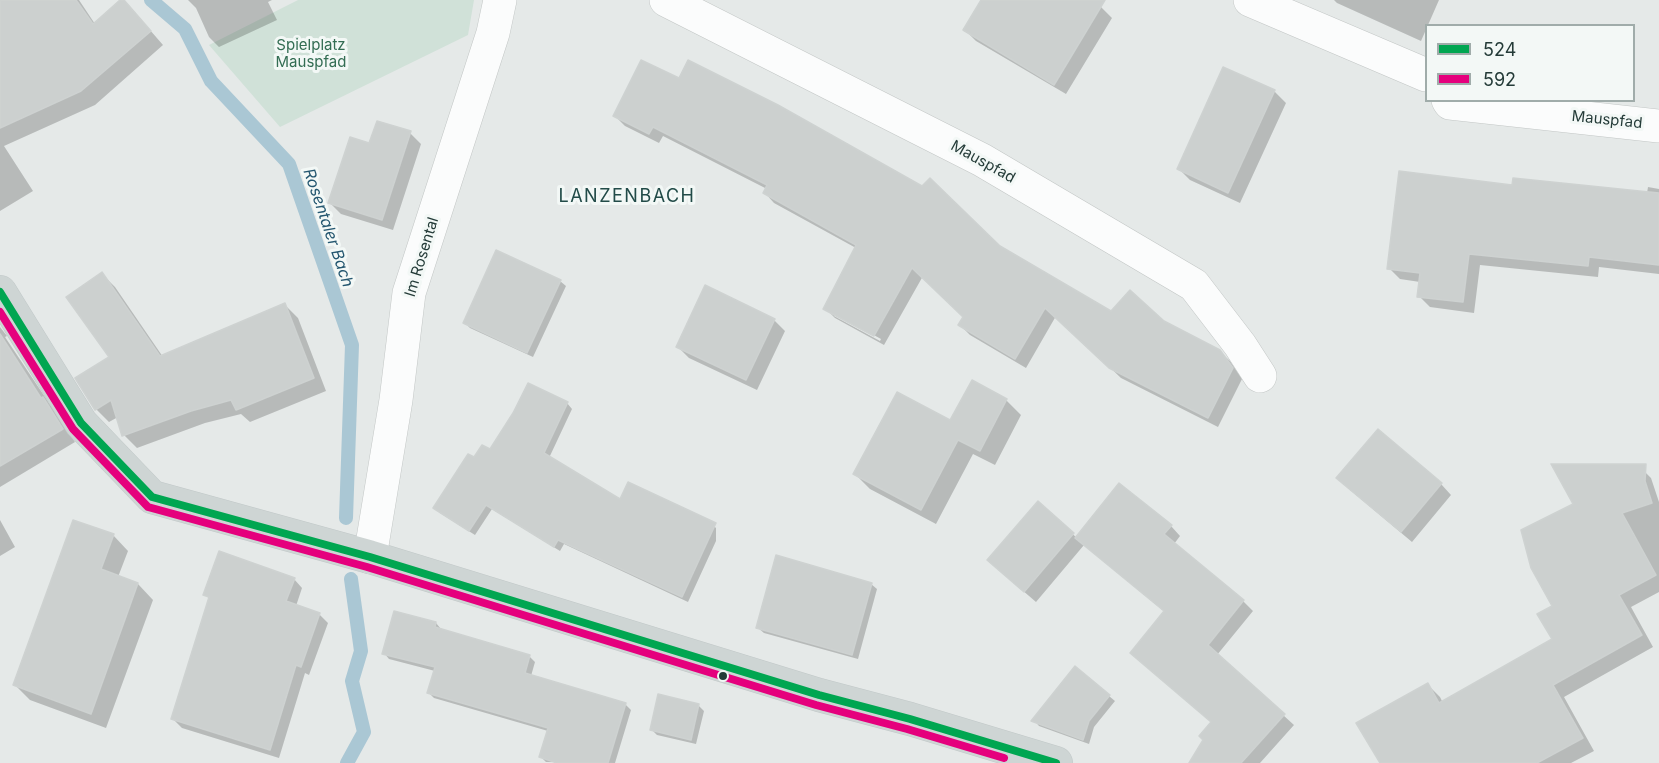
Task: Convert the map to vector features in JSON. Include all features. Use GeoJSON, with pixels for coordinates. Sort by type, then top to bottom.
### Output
{"type":"FeatureCollection","features":[{"type":"Feature","properties":{"kind":"main road"},"geometry":{"type":"LineString","coordinates":[[0,292],[81,423],[152,497],[370,557],[819,695],[910,719],[1056,763]]}},
{"type":"Feature","properties":{"kind":"street","name":"Im Rosental"},"geometry":{"type":"LineString","coordinates":[[370,557],[396,400],[409,293],[493,33],[500,0]]}},
{"type":"Feature","properties":{"kind":"street","name":"Mauspfad"},"geometry":{"type":"LineString","coordinates":[[666,0],[982,160],[1194,285],[1240,345],[1260,376]]}},
{"type":"Feature","properties":{"kind":"street"},"geometry":{"type":"LineString","coordinates":[[1250,0],[1425,75]]}},
{"type":"Feature","properties":{"kind":"street","name":"Mauspfad"},"geometry":{"type":"LineString","coordinates":[[1449,102],[1659,126]]}},
{"type":"Feature","properties":{"kind":"green space","name":"Spielplatz Mauspfad"},"geometry":{"type":"Polygon","coordinates":[[[298,0],[474,0],[468,35],[280,127],[209,45],[298,0]]]}},
{"type":"Feature","properties":{"kind":"building"},"geometry":{"type":"Polygon","coordinates":[[[0,0],[76,0],[93,24],[120,0],[124,0],[151,31],[81,91],[0,128],[0,0]]]}},
{"type":"Feature","properties":{"kind":"building"},"geometry":{"type":"Polygon","coordinates":[[[981,0],[1105,0],[1054,85],[963,30],[981,0]]]}},
{"type":"Feature","properties":{"kind":"building"},"geometry":{"type":"Polygon","coordinates":[[[641,60],[679,78],[688,60],[778,105],[922,186],[930,178],[1000,246],[1111,311],[1130,290],[1164,321],[1220,350],[1233,368],[1208,418],[1109,368],[1045,308],[1015,359],[958,325],[963,317],[912,268],[874,336],[823,309],[856,245],[763,193],[767,185],[653,127],[649,134],[613,116],[641,60]]]}},
{"type":"Feature","properties":{"kind":"building"},"geometry":{"type":"Polygon","coordinates":[[[1223,67],[1275,90],[1228,193],[1177,169],[1223,67]]]}},
{"type":"Feature","properties":{"kind":"building"},"geometry":{"type":"Polygon","coordinates":[[[377,121],[411,131],[382,220],[328,203],[350,137],[369,143],[377,121]]]}},
{"type":"Feature","properties":{"kind":"building"},"geometry":{"type":"Polygon","coordinates":[[[1399,171],[1512,185],[1513,178],[1659,193],[1659,265],[1589,257],[1588,266],[1469,254],[1463,302],[1417,297],[1420,273],[1387,269],[1399,171]]]}},
{"type":"Feature","properties":{"kind":"building"},"geometry":{"type":"Polygon","coordinates":[[[496,250],[561,280],[527,353],[463,323],[496,250]]]}},
{"type":"Feature","properties":{"kind":"building"},"geometry":{"type":"Polygon","coordinates":[[[102,272],[160,356],[285,303],[314,378],[236,410],[231,400],[191,411],[122,436],[111,400],[95,410],[75,378],[109,357],[66,297],[102,272]]]}},
{"type":"Feature","properties":{"kind":"building"},"geometry":{"type":"Polygon","coordinates":[[[705,285],[775,319],[746,380],[676,347],[705,285]]]}},
{"type":"Feature","properties":{"kind":"building"},"geometry":{"type":"Polygon","coordinates":[[[0,334],[63,429],[0,466],[0,334]]]}},
{"type":"Feature","properties":{"kind":"building"},"geometry":{"type":"Polygon","coordinates":[[[972,380],[1007,399],[980,451],[958,440],[921,510],[853,474],[897,392],[950,420],[972,380]]]}},
{"type":"Feature","properties":{"kind":"building"},"geometry":{"type":"Polygon","coordinates":[[[528,383],[568,402],[544,453],[620,499],[628,482],[716,523],[682,597],[558,540],[554,547],[486,505],[469,531],[433,508],[468,454],[474,457],[482,445],[490,449],[513,413],[528,383]]]}},
{"type":"Feature","properties":{"kind":"building"},"geometry":{"type":"Polygon","coordinates":[[[1378,429],[1442,483],[1401,532],[1336,478],[1378,429]]]}},
{"type":"Feature","properties":{"kind":"building"},"geometry":{"type":"Polygon","coordinates":[[[1551,464],[1646,464],[1645,481],[1652,503],[1622,513],[1656,575],[1619,595],[1642,635],[1553,685],[1583,738],[1537,763],[1380,763],[1356,723],[1428,683],[1439,703],[1552,639],[1537,614],[1552,606],[1531,568],[1521,530],[1573,504],[1551,464]]]}},
{"type":"Feature","properties":{"kind":"building"},"geometry":{"type":"Polygon","coordinates":[[[1119,483],[1172,525],[1164,534],[1244,600],[1208,645],[1285,714],[1241,763],[1189,763],[1203,740],[1199,736],[1211,722],[1130,653],[1164,611],[1075,538],[1119,483]]]}},
{"type":"Feature","properties":{"kind":"building"},"geometry":{"type":"Polygon","coordinates":[[[1038,501],[1074,533],[1024,592],[987,560],[1038,501]]]}},
{"type":"Feature","properties":{"kind":"building"},"geometry":{"type":"Polygon","coordinates":[[[73,520],[114,534],[101,569],[138,583],[91,714],[13,685],[73,520]]]}},
{"type":"Feature","properties":{"kind":"building"},"geometry":{"type":"Polygon","coordinates":[[[219,551],[295,578],[286,601],[320,613],[301,667],[296,665],[270,750],[171,719],[209,597],[203,595],[219,551]]]}},
{"type":"Feature","properties":{"kind":"building"},"geometry":{"type":"Polygon","coordinates":[[[776,555],[872,583],[852,655],[756,628],[776,555]]]}},
{"type":"Feature","properties":{"kind":"building"},"geometry":{"type":"Polygon","coordinates":[[[394,611],[436,622],[435,627],[530,655],[525,673],[626,703],[608,763],[557,763],[539,757],[548,728],[427,693],[435,667],[382,654],[394,611]]]}},
{"type":"Feature","properties":{"kind":"building"},"geometry":{"type":"Polygon","coordinates":[[[1075,666],[1110,695],[1089,721],[1083,740],[1031,721],[1075,666]]]}},
{"type":"Feature","properties":{"kind":"building"},"geometry":{"type":"Polygon","coordinates":[[[658,694],[699,704],[691,740],[650,730],[658,694]]]}},
{"type":"Feature","properties":{"kind":"waterway","name":"Rosentaler Bach"},"geometry":{"type":"LineString","coordinates":[[151,0],[185,29],[211,81],[289,164],[352,345],[346,518]]}},
{"type":"Feature","properties":{"kind":"waterway","name":"Rosentaler Bach"},"geometry":{"type":"LineString","coordinates":[[347,763],[364,732],[352,681],[361,651],[351,579]]}},
{"type":"Feature","properties":{"kind":"transit line","name":"524"},"geometry":{"type":"LineString","coordinates":[[0,292],[81,423],[152,497],[370,557],[819,695],[910,719],[1056,763]]}},
{"type":"Feature","properties":{"kind":"transit line","name":"592"},"geometry":{"type":"LineString","coordinates":[[0,312],[73,429],[148,507],[367,567],[816,705],[1004,758]]}},
{"type":"Feature","properties":{"kind":"district","name":"LANZENBACH"},"geometry":{"type":"Point","coordinates":[627,197]}}]}
